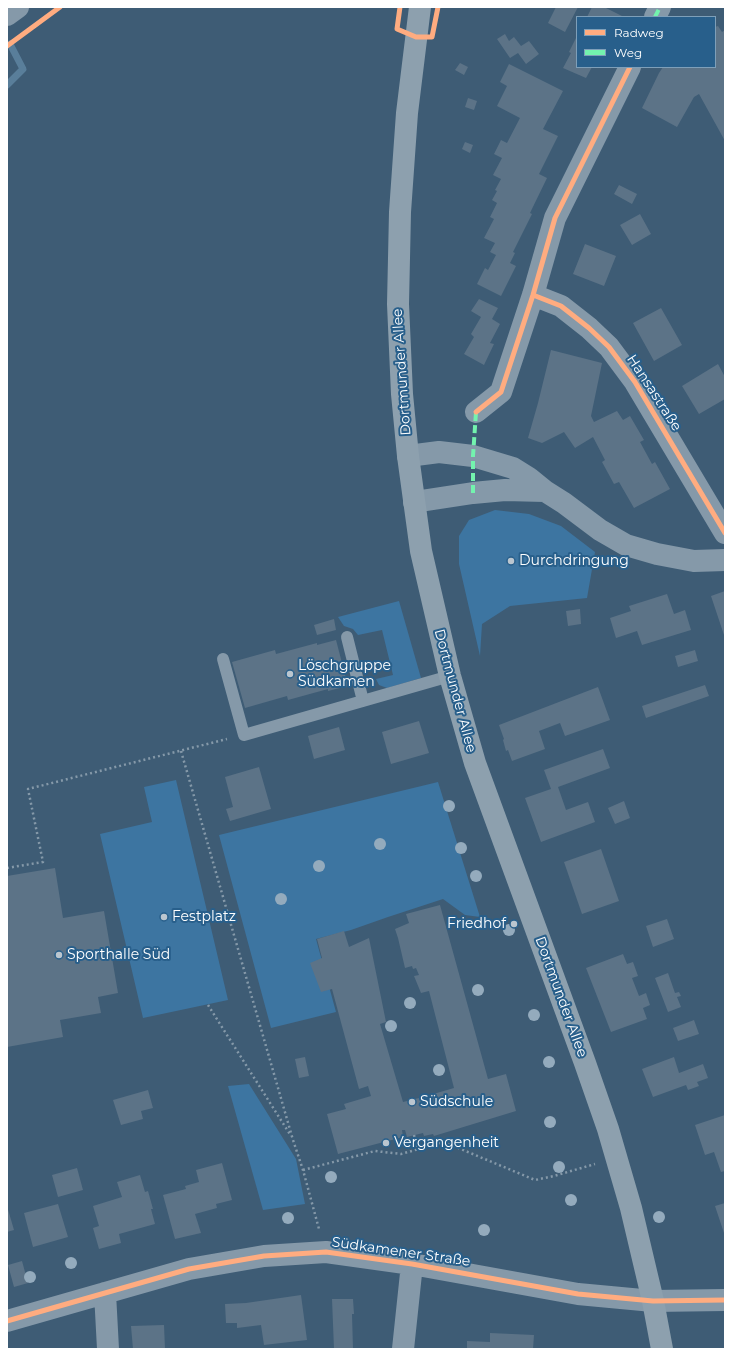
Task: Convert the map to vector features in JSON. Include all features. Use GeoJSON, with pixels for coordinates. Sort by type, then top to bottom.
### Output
{"type":"FeatureCollection","features":[{"type":"Feature","properties":{"kind":"main road","name":"Dortmunder Allee"},"geometry":{"type":"LineString","coordinates":[[420,7],[407,113],[400,212],[398,288],[399,353],[408,456],[421,551],[450,676],[475,764],[583,1056],[608,1129],[630,1208],[653,1301],[662,1349]]}},
{"type":"Feature","properties":{"kind":"street"},"geometry":{"type":"LineString","coordinates":[[7,14],[18,7]]}},
{"type":"Feature","properties":{"kind":"street"},"geometry":{"type":"LineString","coordinates":[[476,412],[501,392],[533,295],[555,218],[630,68]]}},
{"type":"Feature","properties":{"kind":"street","name":"Hansastraße"},"geometry":{"type":"LineString","coordinates":[[533,295],[561,306],[589,328],[609,348],[635,382],[725,533]]}},
{"type":"Feature","properties":{"kind":"street"},"geometry":{"type":"LineString","coordinates":[[408,456],[439,452],[473,456],[514,468],[600,530],[626,545],[657,554],[694,561],[725,560]]}},
{"type":"Feature","properties":{"kind":"street"},"geometry":{"type":"LineString","coordinates":[[414,502],[472,493],[505,490],[545,491]]}},
{"type":"Feature","properties":{"kind":"street","name":"Südkamener Straße"},"geometry":{"type":"LineString","coordinates":[[7,1322],[189,1269],[228,1261],[264,1256],[326,1252],[412,1264],[578,1294],[653,1301],[725,1300]]}},
{"type":"Feature","properties":{"kind":"street"},"geometry":{"type":"LineString","coordinates":[[403,1349],[412,1264]]}},
{"type":"Feature","properties":{"kind":"street"},"geometry":{"type":"LineString","coordinates":[[105,1293],[108,1349]]}},
{"type":"Feature","properties":{"kind":"lane"},"geometry":{"type":"LineString","coordinates":[[347,637],[363,701]]}},
{"type":"Feature","properties":{"kind":"lane"},"geometry":{"type":"LineString","coordinates":[[223,659],[244,735],[450,676]]}},
{"type":"Feature","properties":{"kind":"path"},"geometry":{"type":"LineString","coordinates":[[7,868],[43,862],[28,789],[244,735]]}},
{"type":"Feature","properties":{"kind":"path"},"geometry":{"type":"LineString","coordinates":[[181,751],[326,1252]]}},
{"type":"Feature","properties":{"kind":"path"},"geometry":{"type":"LineString","coordinates":[[208,1004],[294,1140]]}},
{"type":"Feature","properties":{"kind":"path"},"geometry":{"type":"LineString","coordinates":[[414,1135],[418,1150]]}},
{"type":"Feature","properties":{"kind":"path"},"geometry":{"type":"LineString","coordinates":[[303,1170],[375,1151],[401,1154],[444,1142],[535,1180],[595,1164],[593,1157]]}},
{"type":"Feature","properties":{"kind":"shaded area"},"geometry":{"type":"Polygon","coordinates":[[[495,510],[529,514],[561,526],[595,552],[587,598],[510,606],[482,624],[480,656],[459,564],[459,536],[469,520],[495,510]]]}},
{"type":"Feature","properties":{"kind":"shaded area"},"geometry":{"type":"Polygon","coordinates":[[[399,601],[421,678],[387,688],[379,685],[376,679],[393,675],[382,630],[358,635],[353,629],[344,626],[338,617],[399,601]]]}},
{"type":"Feature","properties":{"kind":"shaded area","name":"Festplatz"},"geometry":{"type":"Polygon","coordinates":[[[176,780],[228,1000],[143,1018],[100,834],[152,822],[144,787],[176,780]]]}},
{"type":"Feature","properties":{"kind":"shaded area"},"geometry":{"type":"Polygon","coordinates":[[[438,782],[480,917],[465,915],[443,899],[351,930],[316,939],[336,1012],[271,1028],[219,835],[438,782]]]}},
{"type":"Feature","properties":{"kind":"shaded area"},"geometry":{"type":"Polygon","coordinates":[[[249,1084],[296,1159],[305,1204],[263,1210],[228,1086],[249,1084]]]}},
{"type":"Feature","properties":{"kind":"building"},"geometry":{"type":"Polygon","coordinates":[[[556,7],[578,7],[565,32],[548,23],[556,7]]]}},
{"type":"Feature","properties":{"kind":"building"},"geometry":{"type":"Polygon","coordinates":[[[592,7],[604,7],[622,16],[588,16],[592,7]]]}},
{"type":"Feature","properties":{"kind":"building"},"geometry":{"type":"Polygon","coordinates":[[[718,26],[722,32],[725,30],[725,141],[699,94],[694,97],[677,127],[642,108],[662,68],[716,68],[716,27],[718,26]]]}},
{"type":"Feature","properties":{"kind":"building"},"geometry":{"type":"Polygon","coordinates":[[[505,34],[509,41],[514,37],[521,46],[529,41],[539,54],[526,64],[518,53],[510,58],[497,39],[505,34]]]}},
{"type":"Feature","properties":{"kind":"building"},"geometry":{"type":"Polygon","coordinates":[[[576,38],[576,68],[591,68],[586,78],[563,68],[571,53],[569,52],[576,38]]]}},
{"type":"Feature","properties":{"kind":"building"},"geometry":{"type":"Polygon","coordinates":[[[460,63],[468,67],[464,75],[455,70],[460,63]]]}},
{"type":"Feature","properties":{"kind":"building"},"geometry":{"type":"Polygon","coordinates":[[[509,64],[563,91],[543,129],[558,136],[539,174],[547,178],[530,213],[532,214],[513,252],[515,253],[510,263],[516,266],[501,296],[477,284],[485,268],[488,270],[496,255],[490,252],[495,243],[484,238],[494,219],[490,217],[497,203],[492,200],[501,179],[493,175],[502,158],[494,154],[501,140],[507,143],[520,118],[497,106],[507,86],[500,82],[509,64]]]}},
{"type":"Feature","properties":{"kind":"building"},"geometry":{"type":"Polygon","coordinates":[[[468,98],[477,101],[474,110],[465,107],[468,98]]]}},
{"type":"Feature","properties":{"kind":"building"},"geometry":{"type":"Polygon","coordinates":[[[465,142],[473,145],[470,153],[462,149],[465,142]]]}},
{"type":"Feature","properties":{"kind":"building"},"geometry":{"type":"Polygon","coordinates":[[[619,185],[637,194],[632,204],[614,194],[619,185]]]}},
{"type":"Feature","properties":{"kind":"building"},"geometry":{"type":"Polygon","coordinates":[[[640,214],[651,234],[632,245],[620,225],[640,214]]]}},
{"type":"Feature","properties":{"kind":"building"},"geometry":{"type":"Polygon","coordinates":[[[585,244],[616,256],[604,286],[573,274],[585,244]]]}},
{"type":"Feature","properties":{"kind":"building"},"geometry":{"type":"Polygon","coordinates":[[[479,299],[498,308],[492,319],[500,324],[490,343],[494,344],[484,365],[464,354],[474,337],[471,334],[481,317],[471,311],[479,299]]]}},
{"type":"Feature","properties":{"kind":"building"},"geometry":{"type":"Polygon","coordinates":[[[661,308],[682,345],[654,361],[633,323],[661,308]]]}},
{"type":"Feature","properties":{"kind":"building"},"geometry":{"type":"Polygon","coordinates":[[[551,350],[602,363],[591,416],[594,422],[617,411],[623,420],[630,416],[644,440],[640,442],[652,464],[655,462],[670,489],[634,508],[619,482],[614,484],[602,462],[605,460],[593,437],[575,448],[564,432],[542,443],[528,438],[551,350]]]}},
{"type":"Feature","properties":{"kind":"building"},"geometry":{"type":"Polygon","coordinates":[[[718,364],[725,377],[725,399],[699,414],[682,386],[718,364]]]}},
{"type":"Feature","properties":{"kind":"building"},"geometry":{"type":"Polygon","coordinates":[[[725,591],[725,638],[711,596],[725,591]]]}},
{"type":"Feature","properties":{"kind":"building"},"geometry":{"type":"Polygon","coordinates":[[[667,594],[674,614],[685,610],[691,630],[642,645],[637,631],[616,638],[610,618],[631,611],[629,606],[667,594]]]}},
{"type":"Feature","properties":{"kind":"building"},"geometry":{"type":"Polygon","coordinates":[[[580,609],[581,624],[568,626],[566,611],[580,609]]]}},
{"type":"Feature","properties":{"kind":"building"},"geometry":{"type":"Polygon","coordinates":[[[334,619],[336,630],[317,635],[314,625],[334,619]]]}},
{"type":"Feature","properties":{"kind":"building","name":"Löschgruppe Südkamen"},"geometry":{"type":"Polygon","coordinates":[[[336,640],[348,686],[328,691],[328,689],[288,700],[287,696],[245,708],[232,662],[275,650],[276,654],[317,643],[317,645],[336,640]]]}},
{"type":"Feature","properties":{"kind":"building"},"geometry":{"type":"Polygon","coordinates":[[[695,650],[698,661],[678,667],[675,656],[695,650]]]}},
{"type":"Feature","properties":{"kind":"building"},"geometry":{"type":"Polygon","coordinates":[[[705,685],[709,696],[646,718],[642,706],[705,685]]]}},
{"type":"Feature","properties":{"kind":"building"},"geometry":{"type":"Polygon","coordinates":[[[598,687],[610,720],[565,736],[560,723],[539,731],[545,749],[512,761],[508,750],[506,751],[499,725],[598,687]]]}},
{"type":"Feature","properties":{"kind":"building"},"geometry":{"type":"Polygon","coordinates":[[[419,721],[429,753],[391,764],[382,732],[419,721]]]}},
{"type":"Feature","properties":{"kind":"building"},"geometry":{"type":"Polygon","coordinates":[[[339,727],[345,750],[314,759],[308,736],[339,727]]]}},
{"type":"Feature","properties":{"kind":"building"},"geometry":{"type":"Polygon","coordinates":[[[603,749],[610,768],[558,787],[566,810],[588,802],[595,822],[541,842],[525,798],[551,789],[544,770],[603,749]]]}},
{"type":"Feature","properties":{"kind":"building"},"geometry":{"type":"Polygon","coordinates":[[[259,767],[271,809],[230,821],[226,809],[233,807],[225,777],[259,767]]]}},
{"type":"Feature","properties":{"kind":"building"},"geometry":{"type":"Polygon","coordinates":[[[624,801],[630,818],[615,824],[608,808],[624,801]]]}},
{"type":"Feature","properties":{"kind":"building"},"geometry":{"type":"Polygon","coordinates":[[[601,849],[619,901],[582,914],[564,862],[601,849]]]}},
{"type":"Feature","properties":{"kind":"building","name":"Sporthalle Süd"},"geometry":{"type":"Polygon","coordinates":[[[55,868],[63,918],[104,911],[118,993],[98,997],[101,1013],[60,1020],[63,1037],[7,1047],[7,876],[55,868]]]}},
{"type":"Feature","properties":{"kind":"building"},"geometry":{"type":"Polygon","coordinates":[[[440,905],[488,1079],[506,1074],[516,1111],[434,1136],[433,1134],[424,1136],[423,1133],[407,1137],[405,1130],[402,1130],[403,1137],[338,1154],[327,1114],[346,1109],[344,1104],[371,1096],[368,1086],[359,1089],[332,989],[321,992],[310,963],[322,958],[317,939],[344,931],[349,947],[369,938],[386,1022],[380,1024],[403,1102],[423,1097],[454,1088],[429,991],[421,993],[414,976],[419,975],[416,968],[413,969],[412,966],[405,968],[395,929],[409,923],[406,914],[440,905]]]}},
{"type":"Feature","properties":{"kind":"building"},"geometry":{"type":"Polygon","coordinates":[[[667,919],[674,939],[653,947],[646,926],[667,919]]]}},
{"type":"Feature","properties":{"kind":"building"},"geometry":{"type":"Polygon","coordinates":[[[623,954],[627,964],[633,962],[638,976],[632,978],[639,996],[646,993],[650,1005],[643,1008],[647,1019],[611,1032],[586,968],[623,954]]]}},
{"type":"Feature","properties":{"kind":"building"},"geometry":{"type":"Polygon","coordinates":[[[668,973],[675,993],[679,992],[681,996],[677,997],[681,1007],[668,1012],[655,978],[668,973]]]}},
{"type":"Feature","properties":{"kind":"building"},"geometry":{"type":"Polygon","coordinates":[[[694,1020],[699,1034],[678,1041],[673,1028],[694,1020]]]}},
{"type":"Feature","properties":{"kind":"building"},"geometry":{"type":"Polygon","coordinates":[[[305,1057],[309,1076],[299,1078],[295,1059],[305,1057]]]}},
{"type":"Feature","properties":{"kind":"building"},"geometry":{"type":"Polygon","coordinates":[[[674,1057],[679,1073],[703,1064],[708,1078],[697,1082],[699,1086],[688,1090],[686,1085],[653,1097],[642,1069],[674,1057]]]}},
{"type":"Feature","properties":{"kind":"building"},"geometry":{"type":"Polygon","coordinates":[[[148,1090],[153,1108],[141,1111],[143,1119],[121,1125],[113,1100],[148,1090]]]}},
{"type":"Feature","properties":{"kind":"building"},"geometry":{"type":"Polygon","coordinates":[[[725,1115],[725,1171],[721,1172],[714,1152],[705,1155],[695,1125],[725,1115]]]}},
{"type":"Feature","properties":{"kind":"building"},"geometry":{"type":"Polygon","coordinates":[[[222,1163],[232,1200],[216,1204],[217,1208],[195,1214],[201,1233],[175,1239],[163,1195],[186,1189],[185,1186],[199,1182],[196,1170],[222,1163]]]}},
{"type":"Feature","properties":{"kind":"building"},"geometry":{"type":"Polygon","coordinates":[[[77,1168],[83,1190],[58,1197],[52,1175],[77,1168]]]}},
{"type":"Feature","properties":{"kind":"building"},"geometry":{"type":"Polygon","coordinates":[[[140,1175],[145,1192],[148,1191],[155,1224],[119,1234],[121,1243],[99,1249],[93,1228],[99,1226],[93,1206],[122,1197],[117,1182],[140,1175]]]}},
{"type":"Feature","properties":{"kind":"building"},"geometry":{"type":"Polygon","coordinates":[[[725,1203],[725,1236],[715,1206],[725,1203]]]}},
{"type":"Feature","properties":{"kind":"building"},"geometry":{"type":"Polygon","coordinates":[[[58,1204],[68,1237],[33,1247],[24,1213],[58,1204]]]}},
{"type":"Feature","properties":{"kind":"building"},"geometry":{"type":"Polygon","coordinates":[[[7,1206],[14,1230],[7,1232],[7,1206]]]}},
{"type":"Feature","properties":{"kind":"building"},"geometry":{"type":"Polygon","coordinates":[[[22,1261],[28,1283],[14,1287],[8,1265],[22,1261]]]}},
{"type":"Feature","properties":{"kind":"building"},"geometry":{"type":"Polygon","coordinates":[[[301,1295],[307,1340],[264,1345],[261,1325],[237,1328],[237,1323],[226,1323],[225,1304],[246,1303],[301,1295]]]}},
{"type":"Feature","properties":{"kind":"building"},"geometry":{"type":"Polygon","coordinates":[[[332,1299],[353,1299],[353,1349],[334,1349],[332,1299]]]}},
{"type":"Feature","properties":{"kind":"building"},"geometry":{"type":"Polygon","coordinates":[[[164,1325],[165,1349],[133,1349],[131,1326],[164,1325]]]}},
{"type":"Feature","properties":{"kind":"building"},"geometry":{"type":"Polygon","coordinates":[[[490,1333],[534,1335],[533,1349],[467,1349],[467,1341],[490,1342],[490,1333]]]}},
{"type":"Feature","properties":{"kind":"waterway"},"geometry":{"type":"LineString","coordinates":[[7,85],[23,69],[10,44]]}},
{"type":"Feature","properties":{"kind":"marked path"},"geometry":{"type":"LineString","coordinates":[[656,16],[660,7]]}},
{"type":"Feature","properties":{"kind":"marked path"},"geometry":{"type":"LineString","coordinates":[[473,493],[473,456],[476,412],[479,411]]}},
{"type":"Feature","properties":{"kind":"cycle path"},"geometry":{"type":"LineString","coordinates":[[7,46],[60,7]]}},
{"type":"Feature","properties":{"kind":"cycle path"},"geometry":{"type":"LineString","coordinates":[[400,7],[397,29],[416,37],[432,37],[438,7]]}},
{"type":"Feature","properties":{"kind":"cycle path"},"geometry":{"type":"LineString","coordinates":[[476,412],[501,392],[533,295],[555,218],[630,68]]}},
{"type":"Feature","properties":{"kind":"cycle path"},"geometry":{"type":"LineString","coordinates":[[533,295],[561,306],[589,328],[609,347],[635,382],[725,533]]}},
{"type":"Feature","properties":{"kind":"cycle path"},"geometry":{"type":"LineString","coordinates":[[7,1321],[189,1269],[264,1256],[326,1252],[412,1264],[578,1294],[653,1301],[725,1300]]}},
{"type":"Feature","properties":{"kind":"place","name":"Durchdringung"},"geometry":{"type":"Point","coordinates":[511,561]}},
{"type":"Feature","properties":{"kind":"place","name":"Löschgruppe Südkamen"},"geometry":{"type":"Point","coordinates":[290,674]}},
{"type":"Feature","properties":{"kind":"place","name":"Festplatz"},"geometry":{"type":"Point","coordinates":[164,917]}},
{"type":"Feature","properties":{"kind":"place","name":"Friedhof"},"geometry":{"type":"Point","coordinates":[514,924]}},
{"type":"Feature","properties":{"kind":"place","name":"Sporthalle Süd"},"geometry":{"type":"Point","coordinates":[59,955]}},
{"type":"Feature","properties":{"kind":"place","name":"Südschule"},"geometry":{"type":"Point","coordinates":[412,1102]}},
{"type":"Feature","properties":{"kind":"place","name":"Vergangenheit"},"geometry":{"type":"Point","coordinates":[386,1143]}}]}
